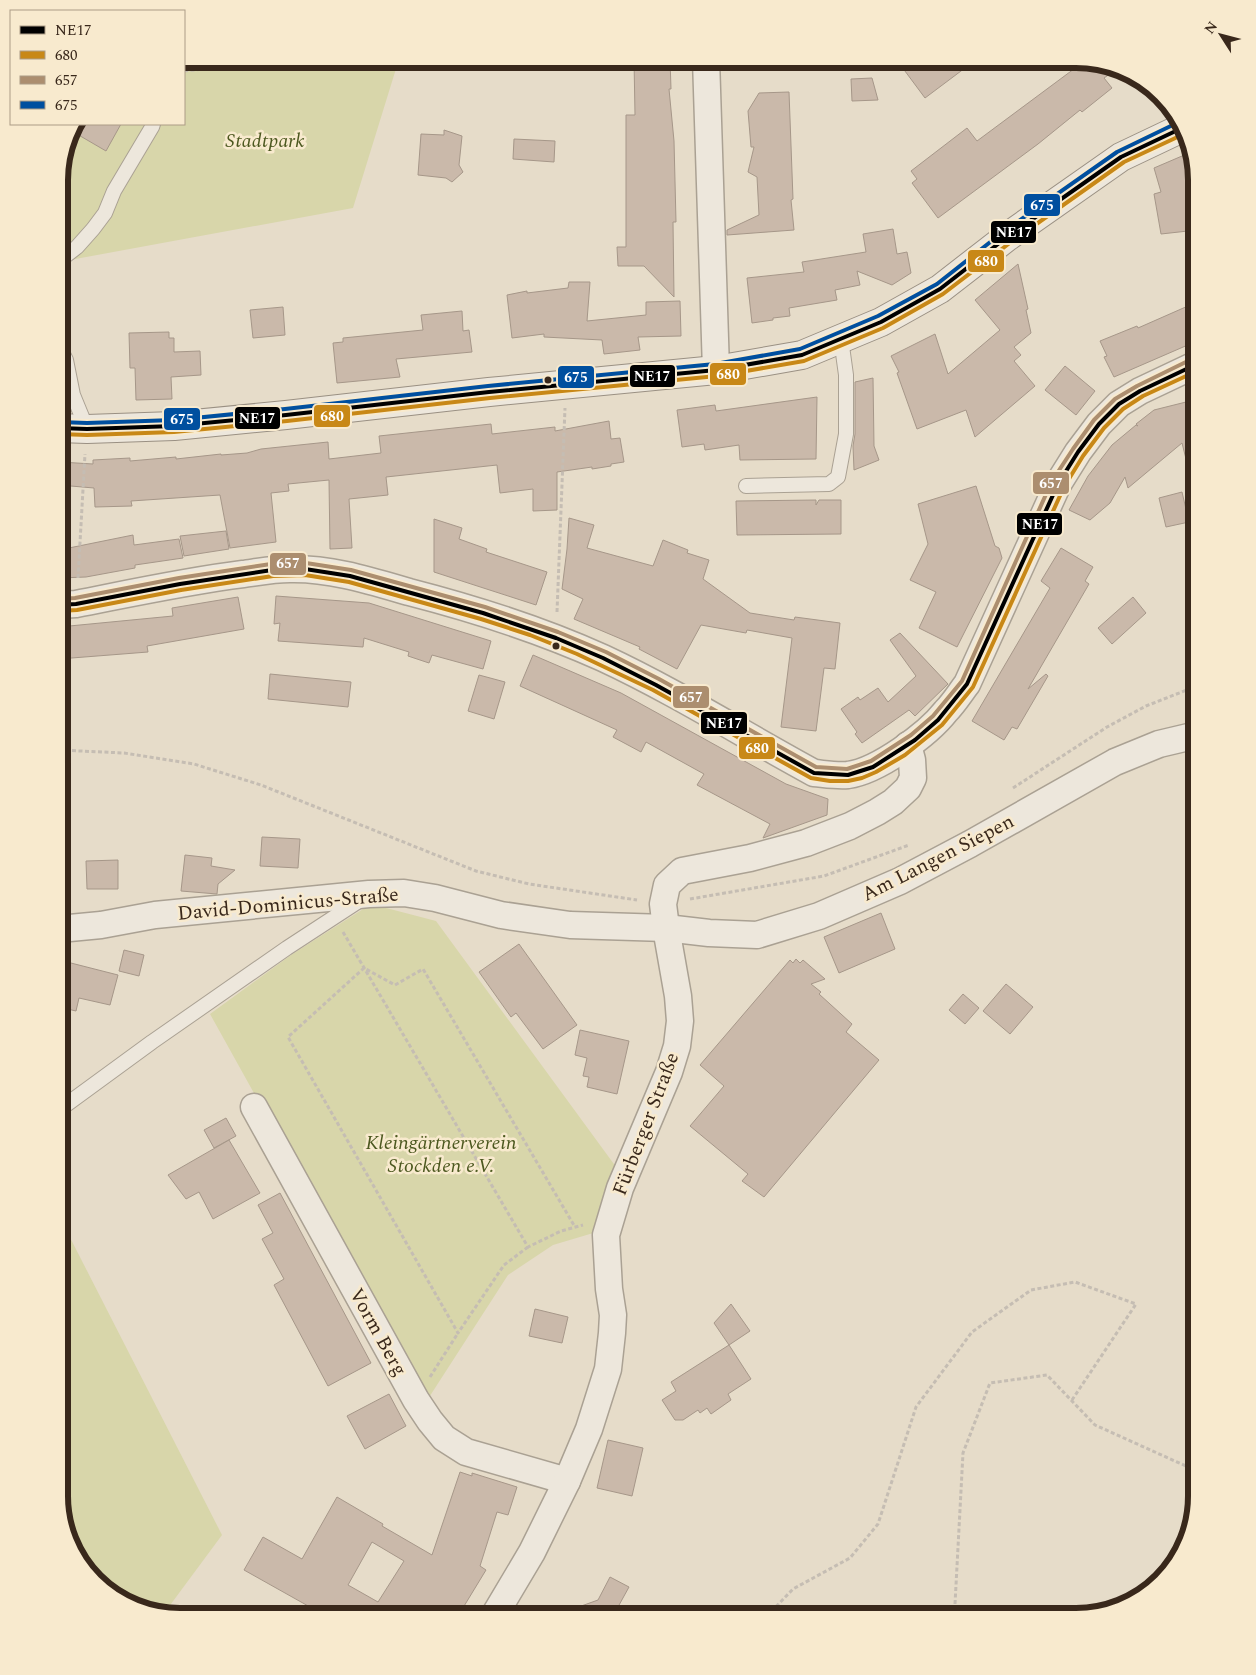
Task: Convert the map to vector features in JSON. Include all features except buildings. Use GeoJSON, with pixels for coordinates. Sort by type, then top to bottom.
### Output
{"type":"FeatureCollection","features":[{"type":"Feature","properties":{"kind":"main road"},"geometry":{"type":"LineString","coordinates":[[68,428],[174,426],[716,370],[802,355],[881,322],[940,289],[1007,237],[1121,156],[1177,130]]}},
{"type":"Feature","properties":{"kind":"street"},"geometry":{"type":"LineString","coordinates":[[706,68],[716,370]]}},
{"type":"Feature","properties":{"kind":"street"},"geometry":{"type":"LineString","coordinates":[[68,604],[206,579],[290,569],[338,574],[371,581],[482,613],[603,658],[814,773],[833,776],[850,775],[871,768],[908,745],[929,729],[946,712],[967,684],[1058,484],[1078,452],[1099,424],[1119,404],[1140,391],[1188,368]]}},
{"type":"Feature","properties":{"kind":"street","name":"Am Langen Siepen"},"geometry":{"type":"LineString","coordinates":[[665,916],[709,933],[757,936],[819,916],[900,881],[1114,762],[1159,744],[1188,737]]}},
{"type":"Feature","properties":{"kind":"street","name":"Fürberger Straße"},"geometry":{"type":"LineString","coordinates":[[499,1608],[532,1552],[567,1481],[589,1430],[608,1369],[613,1315],[609,1290],[606,1235],[620,1188],[668,1072],[677,1046],[680,1022],[678,996],[665,916],[667,885],[682,871],[750,858],[806,843],[850,826],[892,802],[908,788],[913,778],[912,760],[908,745]]}},
{"type":"Feature","properties":{"kind":"street","name":"David-Dominicus-Straße"},"geometry":{"type":"LineString","coordinates":[[68,928],[100,926],[154,915],[369,894],[404,893],[435,898],[501,915],[570,925],[665,916]]}},
{"type":"Feature","properties":{"kind":"street","name":"Vorm Berg"},"geometry":{"type":"LineString","coordinates":[[254,1107],[430,1422],[444,1438],[466,1452],[567,1481]]}},
{"type":"Feature","properties":{"kind":"lane"},"geometry":{"type":"LineString","coordinates":[[68,254],[94,229],[105,213],[114,191],[152,125]]}},
{"type":"Feature","properties":{"kind":"lane"},"geometry":{"type":"LineString","coordinates":[[746,486],[829,484],[838,477],[846,434],[846,375],[840,339]]}},
{"type":"Feature","properties":{"kind":"lane"},"geometry":{"type":"LineString","coordinates":[[68,370],[73,395],[87,429]]}},
{"type":"Feature","properties":{"kind":"lane"},"geometry":{"type":"LineString","coordinates":[[68,1103],[287,948],[369,894]]}},
{"type":"Feature","properties":{"kind":"path"},"geometry":{"type":"LineString","coordinates":[[185,71],[214,68]]}},
{"type":"Feature","properties":{"kind":"path"},"geometry":{"type":"LineString","coordinates":[[556,639],[566,385]]}},
{"type":"Feature","properties":{"kind":"path"},"geometry":{"type":"LineString","coordinates":[[79,555],[85,465]]}},
{"type":"Feature","properties":{"kind":"path"},"geometry":{"type":"LineString","coordinates":[[1007,792],[1107,727],[1146,706],[1188,690]]}},
{"type":"Feature","properties":{"kind":"path"},"geometry":{"type":"LineString","coordinates":[[68,750],[124,753],[194,764],[260,785],[476,871],[665,916],[824,876],[915,843]]}},
{"type":"Feature","properties":{"kind":"path"},"geometry":{"type":"LineString","coordinates":[[335,918],[528,1248]]}},
{"type":"Feature","properties":{"kind":"path"},"geometry":{"type":"LineString","coordinates":[[364,968],[395,985],[423,969],[575,1227]]}},
{"type":"Feature","properties":{"kind":"path"},"geometry":{"type":"LineString","coordinates":[[364,968],[288,1037],[458,1333]]}},
{"type":"Feature","properties":{"kind":"path"},"geometry":{"type":"LineString","coordinates":[[416,1400],[504,1265],[528,1248],[561,1231],[610,1221]]}},
{"type":"Feature","properties":{"kind":"path"},"geometry":{"type":"LineString","coordinates":[[775,1608],[793,1589],[850,1558],[878,1524],[916,1408],[972,1332],[1031,1290],[1075,1282],[1136,1304],[1072,1400]]}},
{"type":"Feature","properties":{"kind":"path"},"geometry":{"type":"LineString","coordinates":[[953,1608],[963,1453],[990,1383],[1047,1375],[1095,1425],[1188,1467]]}},
{"type":"Feature","properties":{"kind":"green space","name":"Stadtpark"},"geometry":{"type":"Polygon","coordinates":[[[185,68],[396,68],[353,208],[68,260],[68,165],[71,151],[82,125],[185,125],[185,68]]]}},
{"type":"Feature","properties":{"kind":"green space","name":"Kleingärtnerverein Stockden e.V."},"geometry":{"type":"Polygon","coordinates":[[[371,904],[436,921],[619,1171],[600,1231],[553,1245],[508,1275],[426,1402],[210,1014],[291,955],[371,904]]]}},
{"type":"Feature","properties":{"kind":"green space"},"geometry":{"type":"Polygon","coordinates":[[[68,1234],[222,1535],[169,1607],[144,1602],[117,1589],[86,1558],[76,1538],[68,1510],[68,1234]]]}},
{"type":"Feature","properties":{"kind":"transit line","name":"675"},"geometry":{"type":"LineString","coordinates":[[68,422],[174,420],[285,409],[488,386],[715,364],[800,349],[878,316],[937,284],[1003,232],[1117,152],[1174,124]]}},
{"type":"Feature","properties":{"kind":"transit line","name":"NE17"},"geometry":{"type":"LineString","coordinates":[[68,428],[174,426],[286,415],[489,392],[716,370],[802,355],[881,322],[940,289],[1007,237],[1121,157],[1177,130]]}},
{"type":"Feature","properties":{"kind":"transit line","name":"680"},"geometry":{"type":"LineString","coordinates":[[68,434],[174,432],[287,421],[490,398],[717,376],[804,361],[883,328],[943,294],[1011,242],[1124,162],[1180,136]]}},
{"type":"Feature","properties":{"kind":"transit line","name":"657"},"geometry":{"type":"LineString","coordinates":[[68,598],[179,578],[271,564],[306,563],[351,570],[485,607],[558,632],[606,652],[659,679],[816,767],[847,769],[871,761],[911,735],[933,716],[962,681],[1052,481],[1094,420],[1115,399],[1188,361]]}},
{"type":"Feature","properties":{"kind":"transit line","name":"NE17"},"geometry":{"type":"LineString","coordinates":[[68,604],[180,584],[272,570],[305,569],[350,576],[483,613],[556,638],[603,658],[656,685],[814,773],[848,775],[873,767],[915,740],[938,720],[967,684],[1058,484],[1078,452],[1099,424],[1119,404],[1140,391],[1188,368]]}},
{"type":"Feature","properties":{"kind":"transit line","name":"680"},"geometry":{"type":"LineString","coordinates":[[68,610],[273,576],[305,575],[349,582],[481,619],[530,635],[577,654],[653,690],[811,778],[848,781],[876,772],[905,755],[942,725],[973,687],[1064,487],[1083,456],[1104,428],[1123,409],[1143,396],[1188,375]]}}]}
